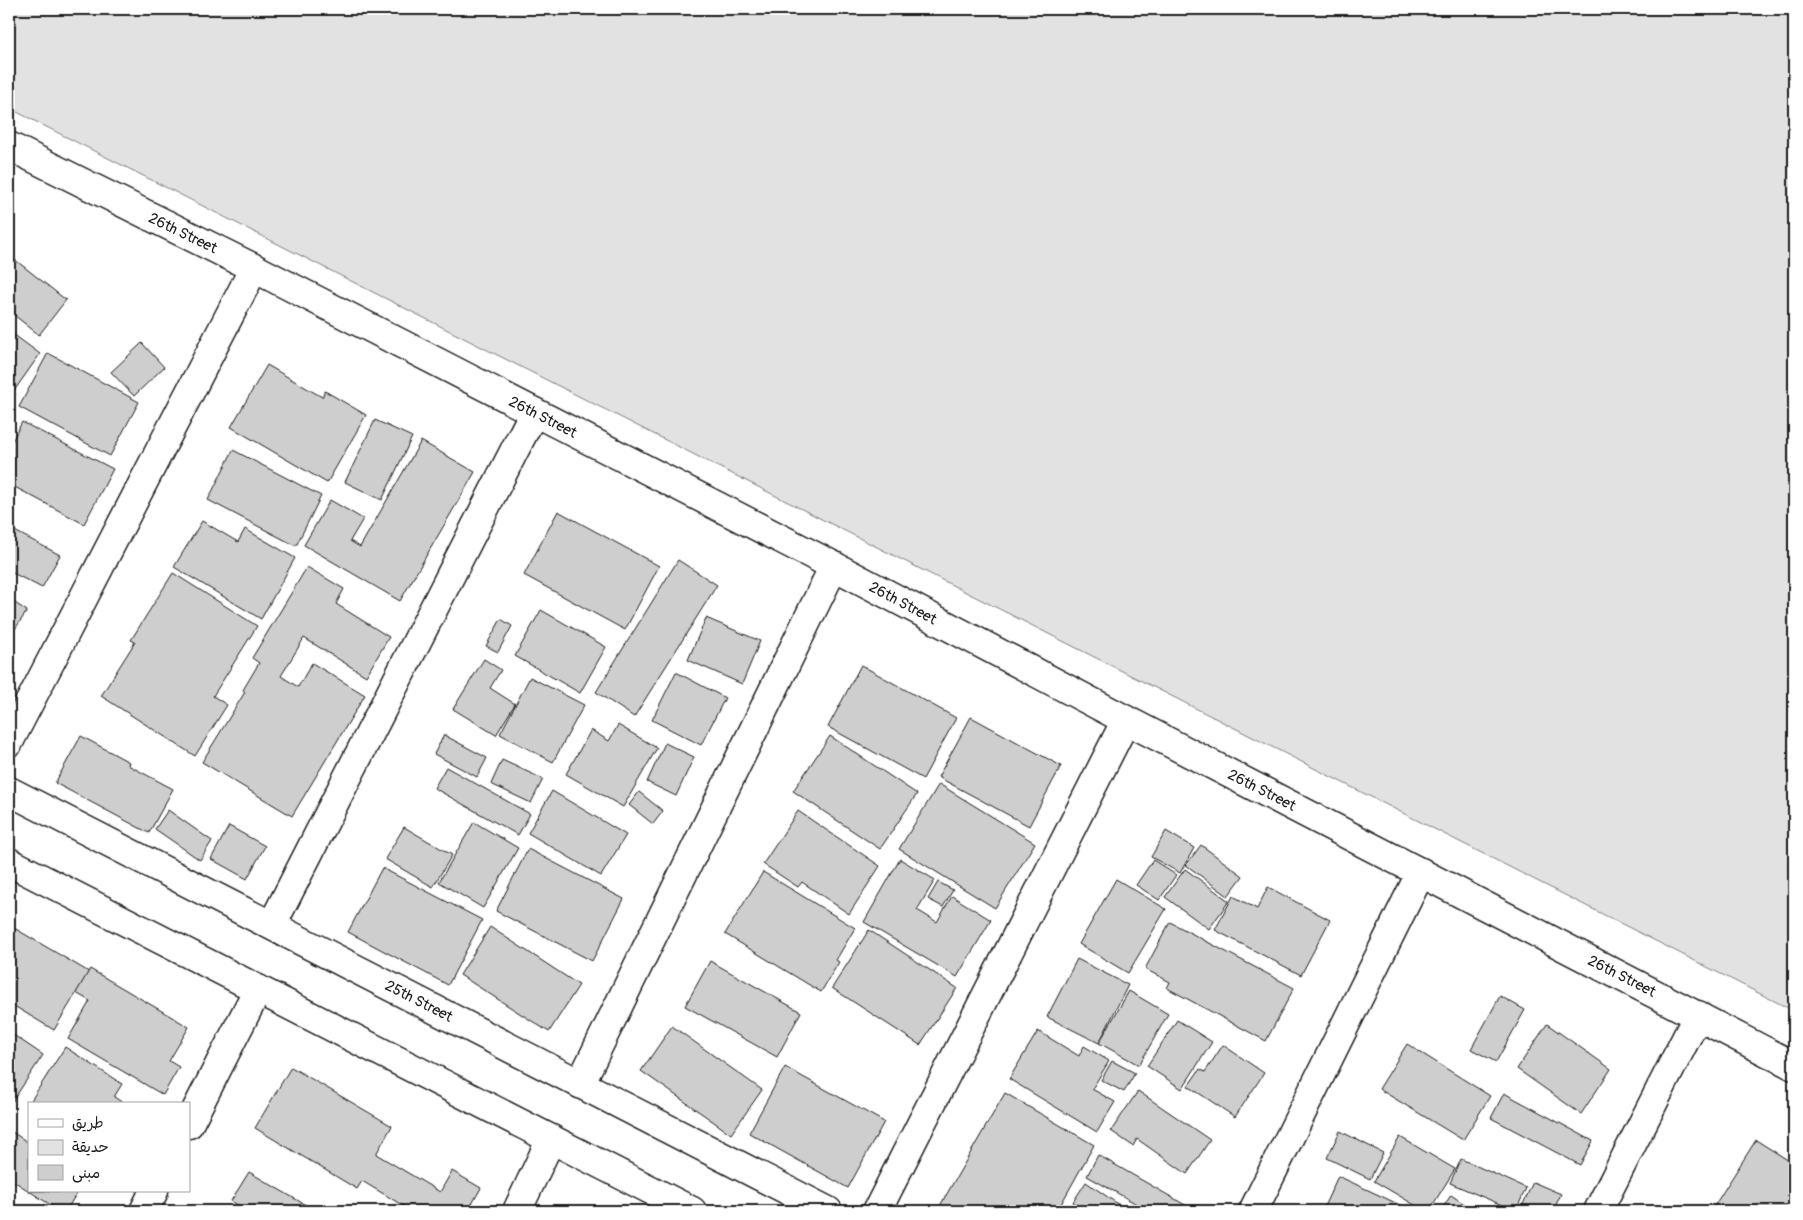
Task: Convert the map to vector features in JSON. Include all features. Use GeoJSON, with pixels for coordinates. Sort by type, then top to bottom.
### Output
{"type":"FeatureCollection","features":[{"type":"Feature","properties":{"kind":"street","name":"26th Street"},"geometry":{"type":"LineString","coordinates":[[9,146],[254,268],[834,566],[1126,720],[1794,1066]]}},
{"type":"Feature","properties":{"kind":"street"},"geometry":{"type":"LineString","coordinates":[[9,742],[254,268]]}},
{"type":"Feature","properties":{"kind":"street"},"geometry":{"type":"LineString","coordinates":[[272,925],[534,412]]}},
{"type":"Feature","properties":{"kind":"street"},"geometry":{"type":"LineString","coordinates":[[580,1084],[834,566]]}},
{"type":"Feature","properties":{"kind":"street"},"geometry":{"type":"LineString","coordinates":[[877,1211],[1126,720]]}},
{"type":"Feature","properties":{"kind":"street","name":"25th Street"},"geometry":{"type":"LineString","coordinates":[[9,790],[828,1211]]}},
{"type":"Feature","properties":{"kind":"street"},"geometry":{"type":"LineString","coordinates":[[9,862],[692,1211]]}},
{"type":"Feature","properties":{"kind":"street"},"geometry":{"type":"LineString","coordinates":[[1253,1211],[1421,872]]}},
{"type":"Feature","properties":{"kind":"street"},"geometry":{"type":"LineString","coordinates":[[190,1122],[258,989]]}},
{"type":"Feature","properties":{"kind":"street"},"geometry":{"type":"LineString","coordinates":[[1598,1211],[1698,1015]]}},
{"type":"Feature","properties":{"kind":"street"},"geometry":{"type":"LineString","coordinates":[[517,1211],[551,1139]]}},
{"type":"Feature","properties":{"kind":"street"},"geometry":{"type":"LineString","coordinates":[[144,1211],[154,1192]]}},
{"type":"Feature","properties":{"kind":"green space"},"geometry":{"type":"Polygon","coordinates":[[[9,9],[1794,9],[1794,1011],[9,108],[9,9]]]}},
{"type":"Feature","properties":{"kind":"building"},"geometry":{"type":"Polygon","coordinates":[[[9,255],[66,300],[39,335],[9,311],[9,255]]]}},
{"type":"Feature","properties":{"kind":"building"},"geometry":{"type":"Polygon","coordinates":[[[9,331],[40,354],[9,398],[9,331]]]}},
{"type":"Feature","properties":{"kind":"building"},"geometry":{"type":"Polygon","coordinates":[[[142,343],[164,367],[134,396],[111,372],[142,343]]]}},
{"type":"Feature","properties":{"kind":"building"},"geometry":{"type":"Polygon","coordinates":[[[48,353],[139,402],[110,456],[19,407],[48,353]]]}},
{"type":"Feature","properties":{"kind":"building"},"geometry":{"type":"Polygon","coordinates":[[[267,365],[322,397],[325,391],[366,415],[327,483],[231,427],[267,365]]]}},
{"type":"Feature","properties":{"kind":"building"},"geometry":{"type":"Polygon","coordinates":[[[375,420],[412,437],[382,500],[345,482],[375,420]]]}},
{"type":"Feature","properties":{"kind":"building"},"geometry":{"type":"Polygon","coordinates":[[[22,422],[113,469],[84,524],[9,484],[9,447],[22,422]]]}},
{"type":"Feature","properties":{"kind":"building"},"geometry":{"type":"Polygon","coordinates":[[[421,441],[475,472],[400,601],[304,545],[330,500],[363,519],[350,541],[360,547],[421,441]]]}},
{"type":"Feature","properties":{"kind":"building"},"geometry":{"type":"Polygon","coordinates":[[[233,450],[321,496],[296,546],[208,500],[233,450]]]}},
{"type":"Feature","properties":{"kind":"building"},"geometry":{"type":"Polygon","coordinates":[[[558,511],[659,566],[625,630],[524,575],[558,511]]]}},
{"type":"Feature","properties":{"kind":"building"},"geometry":{"type":"Polygon","coordinates":[[[202,521],[238,542],[245,529],[295,558],[261,619],[174,567],[202,521]]]}},
{"type":"Feature","properties":{"kind":"building"},"geometry":{"type":"Polygon","coordinates":[[[9,528],[60,555],[42,588],[9,571],[9,528]]]}},
{"type":"Feature","properties":{"kind":"building"},"geometry":{"type":"Polygon","coordinates":[[[678,560],[717,585],[634,717],[596,692],[678,560]]]}},
{"type":"Feature","properties":{"kind":"building"},"geometry":{"type":"Polygon","coordinates":[[[307,567],[344,589],[336,604],[389,637],[366,676],[304,638],[281,676],[298,687],[312,663],[365,695],[292,816],[202,762],[245,692],[243,690],[259,663],[252,658],[307,567]]]}},
{"type":"Feature","properties":{"kind":"building"},"geometry":{"type":"Polygon","coordinates":[[[173,573],[257,626],[213,696],[227,705],[195,756],[101,696],[135,642],[131,640],[173,573]]]}},
{"type":"Feature","properties":{"kind":"building"},"geometry":{"type":"Polygon","coordinates":[[[9,599],[27,611],[9,638],[9,599]]]}},
{"type":"Feature","properties":{"kind":"building"},"geometry":{"type":"Polygon","coordinates":[[[541,610],[606,647],[580,693],[515,656],[541,610]]]}},
{"type":"Feature","properties":{"kind":"building"},"geometry":{"type":"Polygon","coordinates":[[[706,618],[760,641],[742,684],[688,660],[706,618]]]}},
{"type":"Feature","properties":{"kind":"building"},"geometry":{"type":"Polygon","coordinates":[[[501,619],[512,626],[498,652],[486,646],[501,619]]]}},
{"type":"Feature","properties":{"kind":"building"},"geometry":{"type":"Polygon","coordinates":[[[484,659],[501,670],[490,688],[515,704],[496,735],[453,709],[484,659]]]}},
{"type":"Feature","properties":{"kind":"building"},"geometry":{"type":"Polygon","coordinates":[[[861,665],[956,718],[923,779],[828,727],[861,665]]]}},
{"type":"Feature","properties":{"kind":"building"},"geometry":{"type":"Polygon","coordinates":[[[676,672],[725,698],[701,745],[652,720],[676,672]]]}},
{"type":"Feature","properties":{"kind":"building"},"geometry":{"type":"Polygon","coordinates":[[[530,677],[584,705],[553,762],[500,734],[530,677]]]}},
{"type":"Feature","properties":{"kind":"building"},"geometry":{"type":"Polygon","coordinates":[[[971,717],[1061,766],[1029,826],[938,777],[971,717]]]}},
{"type":"Feature","properties":{"kind":"building"},"geometry":{"type":"Polygon","coordinates":[[[618,725],[657,748],[623,807],[566,774],[591,730],[609,741],[618,725]]]}},
{"type":"Feature","properties":{"kind":"building"},"geometry":{"type":"Polygon","coordinates":[[[444,735],[487,758],[477,777],[434,754],[444,735]]]}},
{"type":"Feature","properties":{"kind":"building"},"geometry":{"type":"Polygon","coordinates":[[[81,736],[129,762],[128,765],[173,789],[149,833],[55,783],[81,736]]]}},
{"type":"Feature","properties":{"kind":"building"},"geometry":{"type":"Polygon","coordinates":[[[830,736],[917,794],[880,849],[793,791],[830,736]]]}},
{"type":"Feature","properties":{"kind":"building"},"geometry":{"type":"Polygon","coordinates":[[[665,743],[694,757],[676,796],[647,782],[665,743]]]}},
{"type":"Feature","properties":{"kind":"building"},"geometry":{"type":"Polygon","coordinates":[[[502,760],[543,779],[531,803],[491,784],[502,760]]]}},
{"type":"Feature","properties":{"kind":"building"},"geometry":{"type":"Polygon","coordinates":[[[446,767],[530,814],[518,835],[434,788],[446,767]]]}},
{"type":"Feature","properties":{"kind":"building"},"geometry":{"type":"Polygon","coordinates":[[[939,784],[1035,843],[995,908],[899,849],[939,784]]]}},
{"type":"Feature","properties":{"kind":"building"},"geometry":{"type":"Polygon","coordinates":[[[552,791],[626,835],[601,876],[528,833],[552,791]]]}},
{"type":"Feature","properties":{"kind":"building"},"geometry":{"type":"Polygon","coordinates":[[[639,792],[663,811],[653,824],[629,805],[639,792]]]}},
{"type":"Feature","properties":{"kind":"building"},"geometry":{"type":"Polygon","coordinates":[[[168,810],[212,841],[200,860],[155,829],[168,810]]]}},
{"type":"Feature","properties":{"kind":"building"},"geometry":{"type":"Polygon","coordinates":[[[798,811],[880,866],[849,914],[802,882],[798,887],[763,864],[798,811]]]}},
{"type":"Feature","properties":{"kind":"building"},"geometry":{"type":"Polygon","coordinates":[[[474,822],[518,848],[483,908],[439,882],[474,822]]]}},
{"type":"Feature","properties":{"kind":"building"},"geometry":{"type":"Polygon","coordinates":[[[229,826],[265,846],[247,879],[211,859],[229,826]]]}},
{"type":"Feature","properties":{"kind":"building"},"geometry":{"type":"Polygon","coordinates":[[[404,827],[452,855],[433,887],[385,859],[404,827]]]}},
{"type":"Feature","properties":{"kind":"building"},"geometry":{"type":"Polygon","coordinates":[[[1166,831],[1194,848],[1180,873],[1151,857],[1166,831]]]}},
{"type":"Feature","properties":{"kind":"building"},"geometry":{"type":"Polygon","coordinates":[[[1201,845],[1243,876],[1228,896],[1186,865],[1201,845]]]}},
{"type":"Feature","properties":{"kind":"building"},"geometry":{"type":"Polygon","coordinates":[[[528,849],[624,899],[592,961],[496,911],[528,849]]]}},
{"type":"Feature","properties":{"kind":"building"},"geometry":{"type":"Polygon","coordinates":[[[900,859],[935,880],[917,910],[937,922],[952,896],[991,920],[957,977],[864,922],[900,859]]]}},
{"type":"Feature","properties":{"kind":"building"},"geometry":{"type":"Polygon","coordinates":[[[1153,860],[1176,875],[1159,900],[1136,885],[1153,860]]]}},
{"type":"Feature","properties":{"kind":"building"},"geometry":{"type":"Polygon","coordinates":[[[382,868],[482,920],[448,985],[348,932],[382,868]]]}},
{"type":"Feature","properties":{"kind":"building"},"geometry":{"type":"Polygon","coordinates":[[[1185,869],[1229,901],[1209,929],[1165,897],[1185,869]]]}},
{"type":"Feature","properties":{"kind":"building"},"geometry":{"type":"Polygon","coordinates":[[[763,872],[855,928],[836,960],[839,962],[821,992],[725,934],[763,872]]]}},
{"type":"Feature","properties":{"kind":"building"},"geometry":{"type":"Polygon","coordinates":[[[1116,879],[1166,909],[1128,973],[1079,944],[1116,879]]]}},
{"type":"Feature","properties":{"kind":"building"},"geometry":{"type":"Polygon","coordinates":[[[938,882],[953,890],[943,907],[928,899],[938,882]]]}},
{"type":"Feature","properties":{"kind":"building"},"geometry":{"type":"Polygon","coordinates":[[[1268,887],[1330,920],[1301,975],[1215,930],[1233,896],[1257,909],[1268,887]]]}},
{"type":"Feature","properties":{"kind":"building"},"geometry":{"type":"Polygon","coordinates":[[[1170,922],[1294,988],[1266,1041],[1167,988],[1170,982],[1145,969],[1170,922]]]}},
{"type":"Feature","properties":{"kind":"building"},"geometry":{"type":"Polygon","coordinates":[[[9,925],[89,972],[54,1030],[9,1003],[9,925]]]}},
{"type":"Feature","properties":{"kind":"building"},"geometry":{"type":"Polygon","coordinates":[[[490,927],[579,985],[549,1032],[460,975],[490,927]]]}},
{"type":"Feature","properties":{"kind":"building"},"geometry":{"type":"Polygon","coordinates":[[[869,930],[957,988],[920,1045],[832,988],[869,930]]]}},
{"type":"Feature","properties":{"kind":"building"},"geometry":{"type":"Polygon","coordinates":[[[1077,959],[1128,985],[1099,1043],[1047,1017],[1077,959]]]}},
{"type":"Feature","properties":{"kind":"building"},"geometry":{"type":"Polygon","coordinates":[[[710,961],[801,1012],[777,1057],[685,1006],[710,961]]]}},
{"type":"Feature","properties":{"kind":"building"},"geometry":{"type":"Polygon","coordinates":[[[90,969],[189,1027],[169,1061],[179,1067],[163,1095],[68,1039],[90,1001],[76,993],[90,969]]]}},
{"type":"Feature","properties":{"kind":"building"},"geometry":{"type":"Polygon","coordinates":[[[1129,991],[1168,1014],[1139,1065],[1099,1043],[1129,991]]]}},
{"type":"Feature","properties":{"kind":"building"},"geometry":{"type":"Polygon","coordinates":[[[1500,996],[1525,1010],[1496,1062],[1471,1049],[1500,996]]]}},
{"type":"Feature","properties":{"kind":"building"},"geometry":{"type":"Polygon","coordinates":[[[1177,1020],[1212,1042],[1182,1089],[1147,1066],[1177,1020]]]}},
{"type":"Feature","properties":{"kind":"building"},"geometry":{"type":"Polygon","coordinates":[[[1547,1024],[1611,1069],[1581,1114],[1517,1069],[1547,1024]]]}},
{"type":"Feature","properties":{"kind":"building"},"geometry":{"type":"Polygon","coordinates":[[[672,1026],[762,1090],[731,1134],[641,1071],[672,1026]]]}},
{"type":"Feature","properties":{"kind":"building"},"geometry":{"type":"Polygon","coordinates":[[[1038,1031],[1079,1056],[1084,1046],[1109,1061],[1092,1089],[1115,1102],[1097,1132],[1009,1079],[1038,1031]]]}},
{"type":"Feature","properties":{"kind":"building"},"geometry":{"type":"Polygon","coordinates":[[[9,1032],[43,1055],[12,1102],[9,1100],[9,1032]]]}},
{"type":"Feature","properties":{"kind":"building"},"geometry":{"type":"Polygon","coordinates":[[[1407,1044],[1490,1096],[1463,1140],[1379,1089],[1407,1044]]]}},
{"type":"Feature","properties":{"kind":"building"},"geometry":{"type":"Polygon","coordinates":[[[1223,1045],[1264,1073],[1235,1117],[1188,1086],[1200,1069],[1205,1072],[1223,1045]]]}},
{"type":"Feature","properties":{"kind":"building"},"geometry":{"type":"Polygon","coordinates":[[[65,1047],[122,1084],[114,1097],[122,1102],[30,1102],[65,1047]]]}},
{"type":"Feature","properties":{"kind":"building"},"geometry":{"type":"Polygon","coordinates":[[[1112,1061],[1135,1073],[1124,1092],[1101,1080],[1112,1061]]]}},
{"type":"Feature","properties":{"kind":"building"},"geometry":{"type":"Polygon","coordinates":[[[291,1067],[392,1126],[376,1154],[440,1192],[452,1171],[481,1188],[468,1211],[412,1211],[362,1181],[357,1189],[255,1128],[291,1067]]]}},
{"type":"Feature","properties":{"kind":"building"},"geometry":{"type":"Polygon","coordinates":[[[785,1067],[884,1122],[848,1188],[749,1133],[785,1067]]]}},
{"type":"Feature","properties":{"kind":"building"},"geometry":{"type":"Polygon","coordinates":[[[1138,1091],[1210,1140],[1187,1174],[1137,1139],[1133,1146],[1111,1131],[1138,1091]]]}},
{"type":"Feature","properties":{"kind":"building"},"geometry":{"type":"Polygon","coordinates":[[[1005,1093],[1094,1145],[1060,1206],[1070,1211],[937,1211],[1005,1093]]]}},
{"type":"Feature","properties":{"kind":"building"},"geometry":{"type":"Polygon","coordinates":[[[1504,1093],[1593,1141],[1580,1165],[1491,1118],[1504,1093]]]}},
{"type":"Feature","properties":{"kind":"building"},"geometry":{"type":"Polygon","coordinates":[[[1340,1131],[1383,1153],[1370,1179],[1327,1158],[1340,1131]]]}},
{"type":"Feature","properties":{"kind":"building"},"geometry":{"type":"Polygon","coordinates":[[[12,1132],[28,1142],[28,1190],[9,1178],[9,1137],[12,1132]]]}},
{"type":"Feature","properties":{"kind":"building"},"geometry":{"type":"Polygon","coordinates":[[[1400,1137],[1455,1169],[1429,1211],[1425,1211],[1374,1181],[1400,1137]]]}},
{"type":"Feature","properties":{"kind":"building"},"geometry":{"type":"Polygon","coordinates":[[[1756,1140],[1794,1164],[1794,1211],[1711,1211],[1756,1140]]]}},
{"type":"Feature","properties":{"kind":"building"},"geometry":{"type":"Polygon","coordinates":[[[1098,1155],[1194,1211],[1149,1211],[1087,1176],[1098,1155]]]}},
{"type":"Feature","properties":{"kind":"building"},"geometry":{"type":"Polygon","coordinates":[[[1461,1159],[1526,1188],[1516,1211],[1450,1183],[1461,1159]]]}},
{"type":"Feature","properties":{"kind":"building"},"geometry":{"type":"Polygon","coordinates":[[[249,1172],[316,1211],[248,1211],[231,1201],[249,1172]]]}},
{"type":"Feature","properties":{"kind":"building"},"geometry":{"type":"Polygon","coordinates":[[[1338,1176],[1413,1211],[1322,1211],[1338,1176]]]}},
{"type":"Feature","properties":{"kind":"building"},"geometry":{"type":"Polygon","coordinates":[[[1086,1182],[1128,1211],[1086,1211],[1073,1202],[1086,1182]]]}},
{"type":"Feature","properties":{"kind":"building"},"geometry":{"type":"Polygon","coordinates":[[[1533,1182],[1561,1194],[1553,1211],[1520,1211],[1533,1182]]]}},
{"type":"Feature","properties":{"kind":"building"},"geometry":{"type":"Polygon","coordinates":[[[31,1192],[77,1192],[66,1211],[60,1211],[31,1192]]]}},
{"type":"Feature","properties":{"kind":"building"},"geometry":{"type":"Polygon","coordinates":[[[1451,1195],[1475,1211],[1441,1211],[1451,1195]]]}}]}
